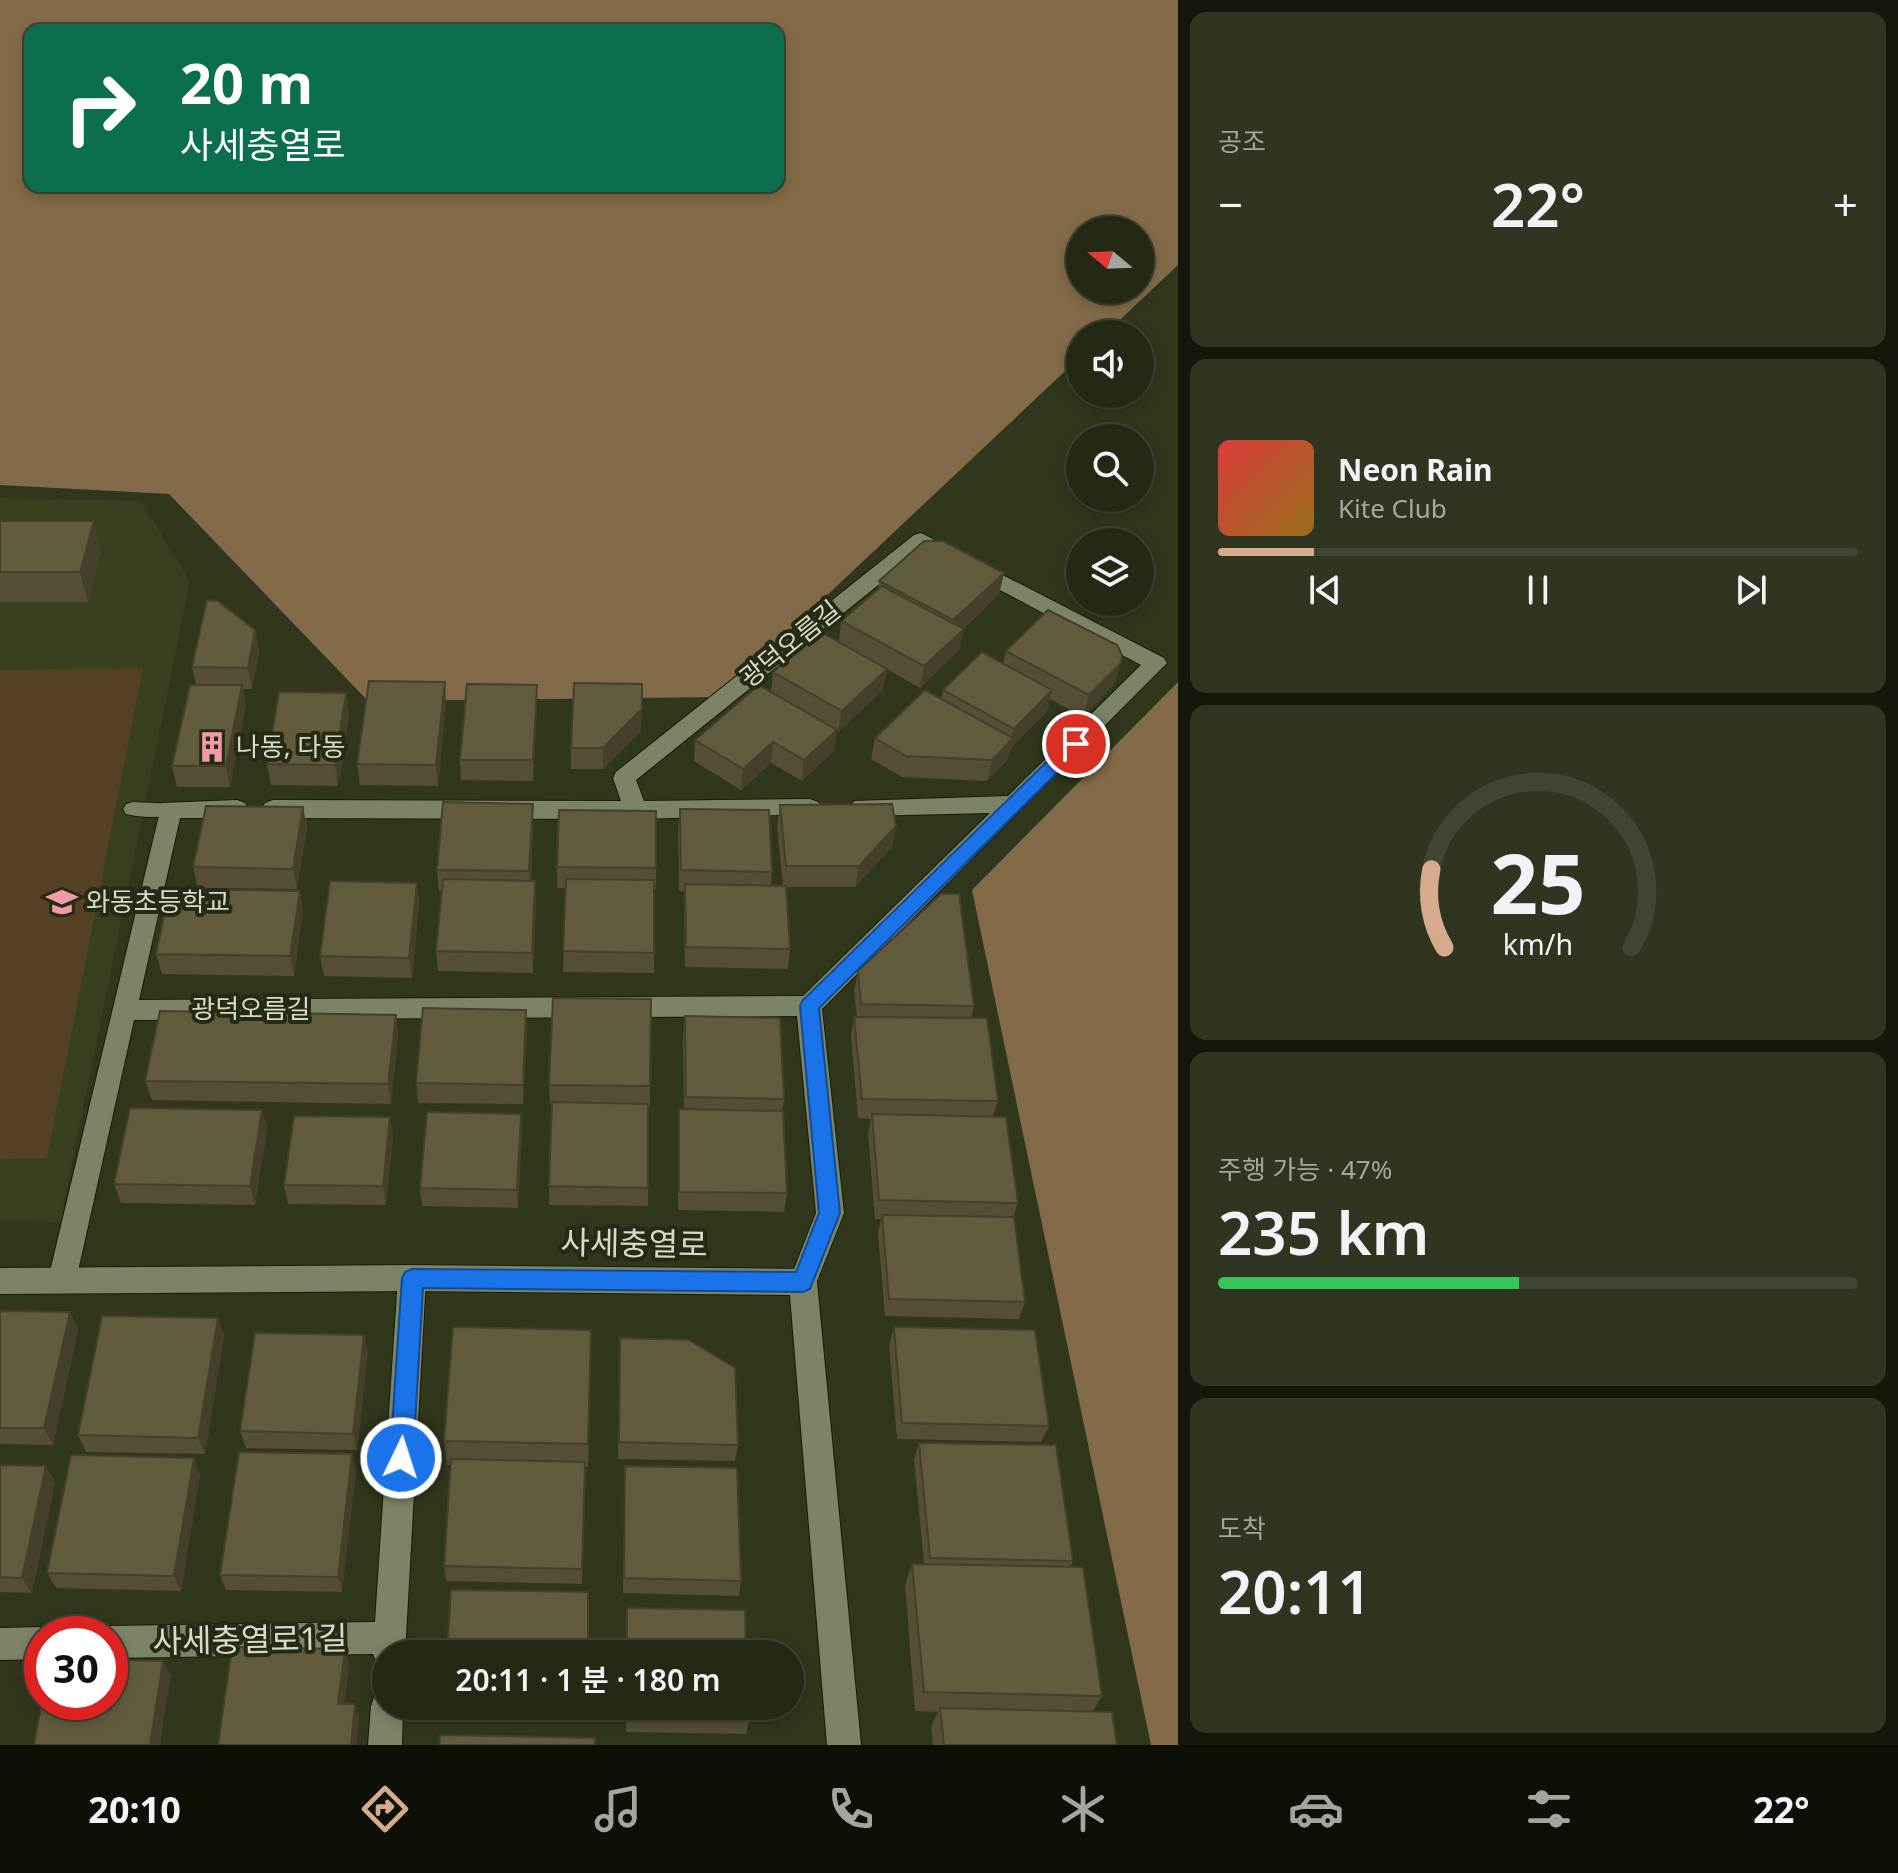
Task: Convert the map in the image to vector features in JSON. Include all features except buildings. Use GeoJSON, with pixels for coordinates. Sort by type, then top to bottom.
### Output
{"type":"FeatureCollection","features":[{"type":"Feature","properties":{"kind":"street","name":"광덕오름길"},"geometry":{"type":"LineString","coordinates":[[124,1010],[809,1006],[1156,663],[921,540],[624,778],[636,810]]}},
{"type":"Feature","properties":{"kind":"street"},"geometry":{"type":"LineString","coordinates":[[62,1280],[170,809],[636,810],[1015,804]]}},
{"type":"Feature","properties":{"kind":"street"},"geometry":{"type":"LineString","coordinates":[[809,1006],[830,1213],[803,1282],[844,1745]]}},
{"type":"Feature","properties":{"kind":"street","name":"사세충열로"},"geometry":{"type":"LineString","coordinates":[[0,1281],[412,1278],[803,1282]]}},
{"type":"Feature","properties":{"kind":"street","name":"사세충열로1길"},"geometry":{"type":"LineString","coordinates":[[390,1640],[412,1278]]}},
{"type":"Feature","properties":{"kind":"street","name":"사세충열로1길"},"geometry":{"type":"LineString","coordinates":[[128,1642],[372,1646]]}},
{"type":"Feature","properties":{"kind":"street"},"geometry":{"type":"LineString","coordinates":[[0,1644],[24,1643]]}},
{"type":"Feature","properties":{"kind":"street"},"geometry":{"type":"LineString","coordinates":[[385,1745],[386,1720]]}},
{"type":"Feature","properties":{"kind":"lane"},"geometry":{"type":"LineString","coordinates":[[133,809],[170,809]]}},
{"type":"Feature","properties":{"kind":"shaded area"},"geometry":{"type":"Polygon","coordinates":[[[0,0],[1178,0],[1178,265],[1154,288],[1154,216],[1066,216],[1066,304],[1137,304],[1120,320],[1066,320],[1066,370],[719,697],[368,701],[169,494],[0,485],[0,0]]]}},
{"type":"Feature","properties":{"kind":"shaded area","name":"와동초등학교"},"geometry":{"type":"Polygon","coordinates":[[[0,498],[141,501],[190,582],[60,1222],[0,1221],[0,498]]]}},
{"type":"Feature","properties":{"kind":"shaded area"},"geometry":{"type":"Polygon","coordinates":[[[143,668],[47,1158],[0,1159],[0,670],[143,668]]]}},
{"type":"Feature","properties":{"kind":"shaded area"},"geometry":{"type":"Polygon","coordinates":[[[1178,682],[1178,1745],[1151,1745],[972,890],[1178,682]]]}},
{"type":"Feature","properties":{"kind":"place","name":"나동, 다동"},"geometry":{"type":"Point","coordinates":[212,747]}},
{"type":"Feature","properties":{"kind":"place","name":"와동초등학교"},"geometry":{"type":"Point","coordinates":[62,902]}},
{"type":"Feature","properties":{"kind":"route"},"geometry":{"type":"LineString","coordinates":[[401,1458],[412,1278],[803,1282],[830,1213],[809,1006],[1076,744]]}}]}
